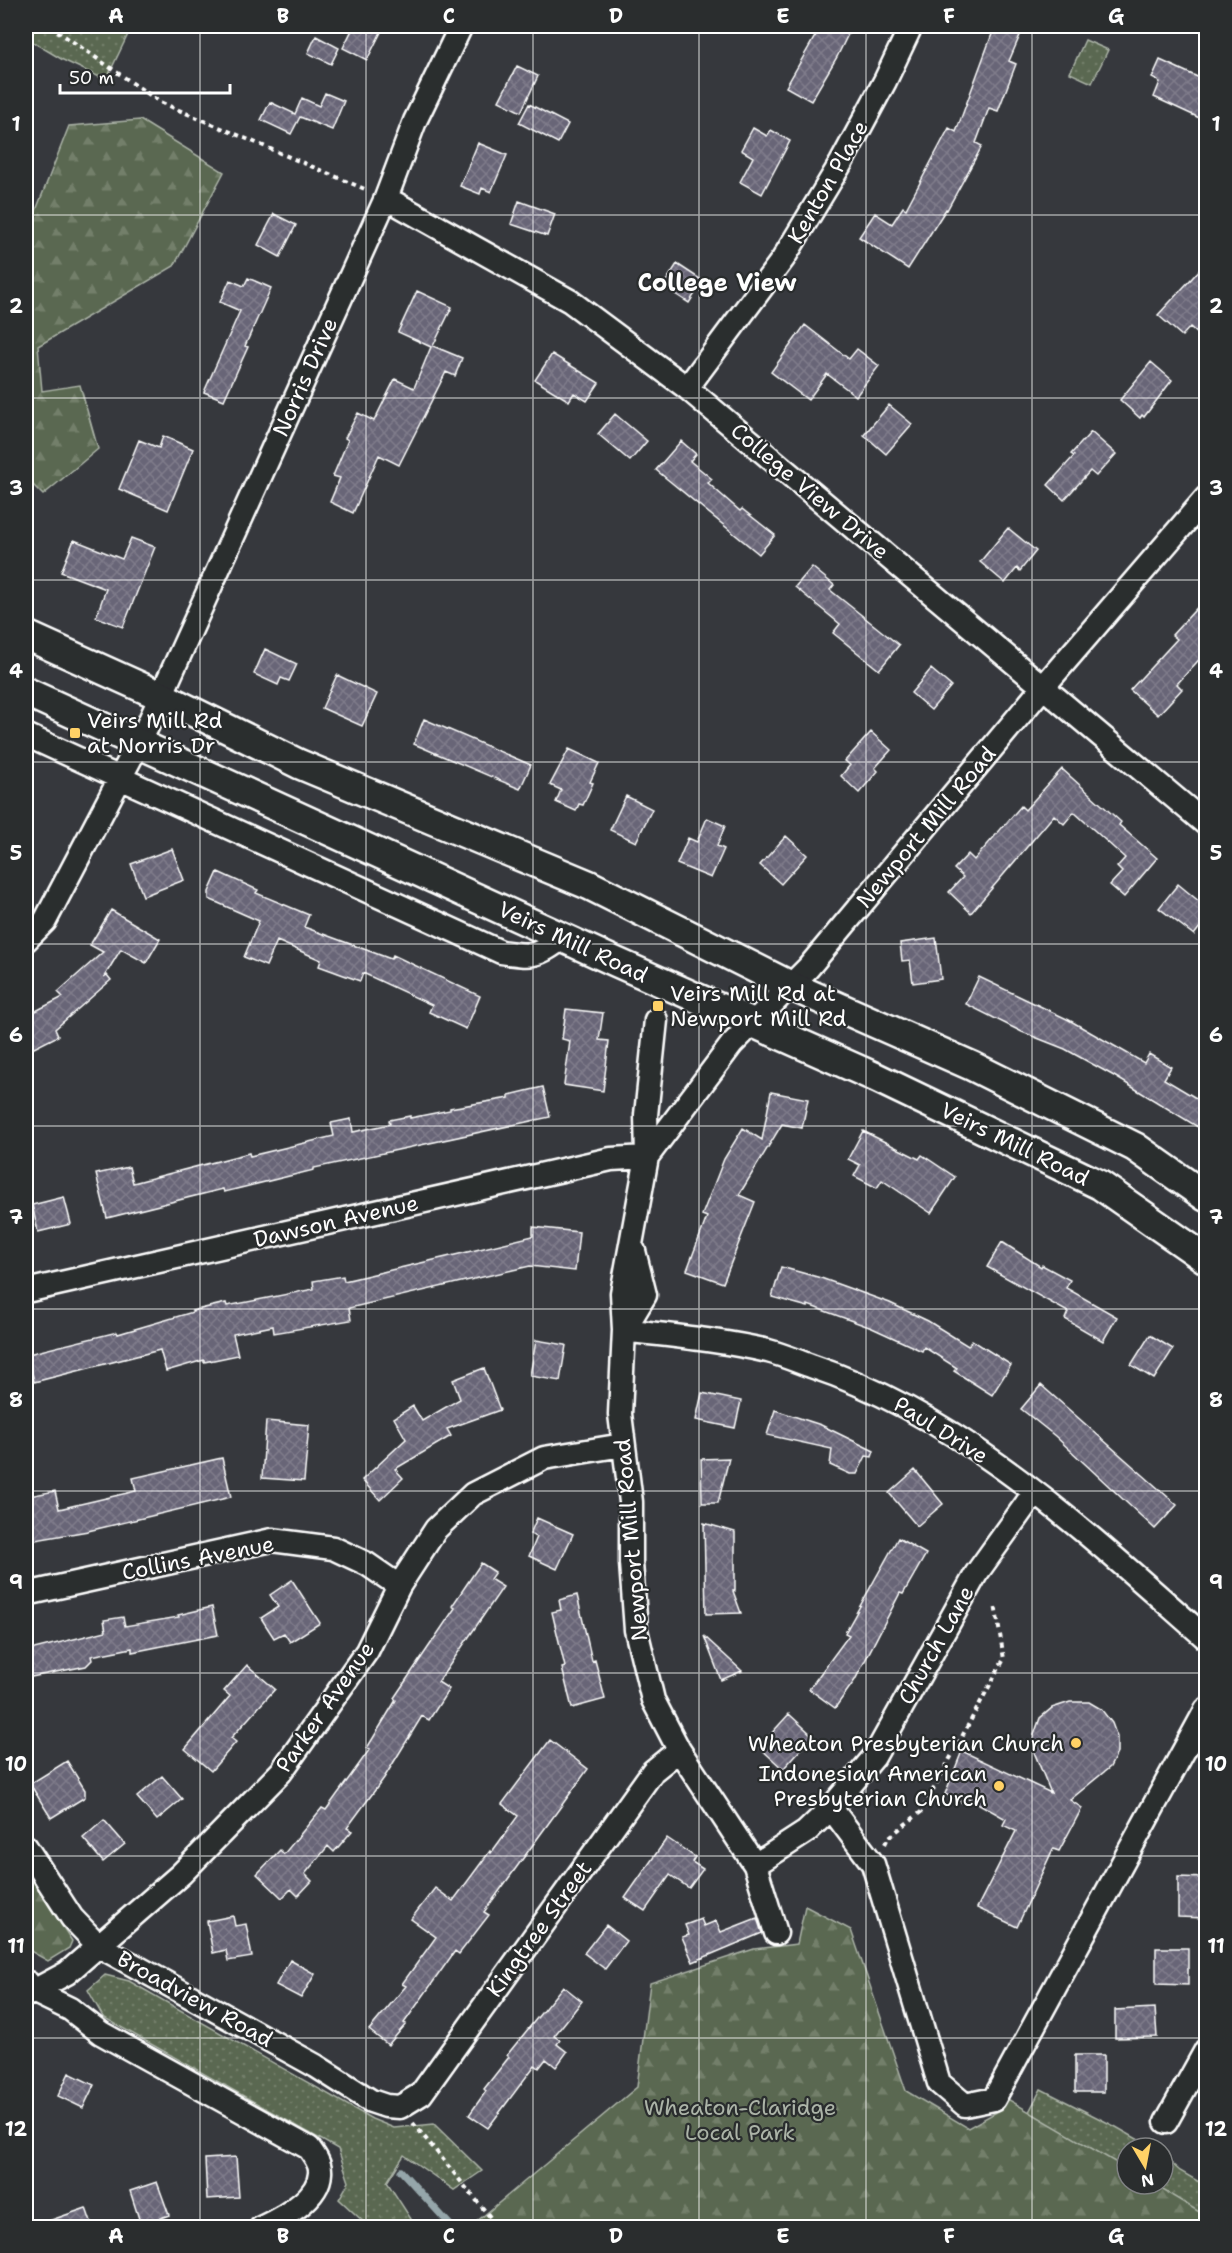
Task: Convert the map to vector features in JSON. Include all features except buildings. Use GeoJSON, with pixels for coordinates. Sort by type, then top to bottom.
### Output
{"type":"FeatureCollection","features":[{"type":"Feature","properties":{"kind":"main road"},"geometry":{"type":"LineString","coordinates":[[26,635],[161,696],[299,764],[589,885],[791,986],[972,1066],[1135,1147],[1206,1197]]}},
{"type":"Feature","properties":{"kind":"main road","name":"Veirs Mill Road"},"geometry":{"type":"LineString","coordinates":[[26,692],[143,734],[564,937],[875,1077],[1100,1185],[1206,1259]]}},
{"type":"Feature","properties":{"kind":"street","name":"Norris Drive"},"geometry":{"type":"LineString","coordinates":[[26,940],[45,921],[143,734],[386,198],[415,122],[461,26]]}},
{"type":"Feature","properties":{"kind":"street","name":"Kenton Place"},"geometry":{"type":"LineString","coordinates":[[687,388],[783,259],[841,163],[912,26]]}},
{"type":"Feature","properties":{"kind":"street","name":"College View Drive"},"geometry":{"type":"LineString","coordinates":[[386,198],[570,301],[687,388],[1206,824]]}},
{"type":"Feature","properties":{"kind":"street","name":"Newport Mill Road"},"geometry":{"type":"LineString","coordinates":[[647,1157],[732,1044],[791,986],[1206,498]]}},
{"type":"Feature","properties":{"kind":"street"},"geometry":{"type":"LineString","coordinates":[[26,735],[501,952],[528,956],[543,952],[564,937]]}},
{"type":"Feature","properties":{"kind":"street","name":"Newport Mill Road"},"geometry":{"type":"LineString","coordinates":[[656,1020],[646,1114],[647,1157],[622,1293],[624,1330],[620,1414],[622,1445],[631,1502],[631,1563],[636,1630],[653,1700],[679,1750],[755,1865],[776,1933]]}},
{"type":"Feature","properties":{"kind":"street","name":"Dawson Avenue"},"geometry":{"type":"LineString","coordinates":[[26,1291],[611,1159],[647,1157]]}},
{"type":"Feature","properties":{"kind":"street","name":"Paul Drive"},"geometry":{"type":"LineString","coordinates":[[624,1330],[684,1337],[769,1352],[848,1378],[905,1405],[958,1436],[1082,1529],[1206,1638]]}},
{"type":"Feature","properties":{"kind":"street","name":"Parker Avenue"},"geometry":{"type":"LineString","coordinates":[[28,1988],[67,1973],[99,1946],[182,1874],[281,1772],[367,1651],[399,1586],[436,1529],[473,1494],[544,1458],[622,1445]]}},
{"type":"Feature","properties":{"kind":"street","name":"Church Lane"},"geometry":{"type":"LineString","coordinates":[[755,1865],[806,1832],[831,1808],[874,1757],[976,1574],[1034,1492]]}},
{"type":"Feature","properties":{"kind":"street","name":"Collins Avenue"},"geometry":{"type":"LineString","coordinates":[[26,1594],[272,1539],[333,1548],[367,1564],[399,1586]]}},
{"type":"Feature","properties":{"kind":"street"},"geometry":{"type":"LineString","coordinates":[[831,1808],[873,1864],[939,2083],[965,2105],[994,2098],[1206,1710]]}},
{"type":"Feature","properties":{"kind":"street","name":"Kingtree Street"},"geometry":{"type":"LineString","coordinates":[[400,2107],[421,2094],[653,1771],[679,1750]]}},
{"type":"Feature","properties":{"kind":"street","name":"Broadview Road"},"geometry":{"type":"LineString","coordinates":[[26,1848],[72,1918],[99,1946],[316,2066],[371,2101],[386,2106],[400,2107]]}},
{"type":"Feature","properties":{"kind":"street"},"geometry":{"type":"LineString","coordinates":[[28,1988],[70,2009],[101,2033],[153,2063],[309,2148],[317,2159],[321,2172],[315,2190],[283,2218],[261,2228]]}},
{"type":"Feature","properties":{"kind":"street"},"geometry":{"type":"LineString","coordinates":[[1166,2122],[1206,2050]]}},
{"type":"Feature","properties":{"kind":"path"},"geometry":{"type":"LineString","coordinates":[[50,26],[160,102],[386,198]]}},
{"type":"Feature","properties":{"kind":"path"},"geometry":{"type":"LineString","coordinates":[[873,1864],[888,1838],[921,1812],[1004,1659],[995,1604]]}},
{"type":"Feature","properties":{"kind":"path"},"geometry":{"type":"LineString","coordinates":[[400,2107],[499,2228]]}},
{"type":"Feature","properties":{"kind":"green space"},"geometry":{"type":"Polygon","coordinates":[[[26,26],[132,26],[106,80],[63,60],[26,38],[26,26]]]}},
{"type":"Feature","properties":{"kind":"green space"},"geometry":{"type":"Polygon","coordinates":[[[1085,40],[1108,50],[1092,83],[1070,73],[1085,40]]]}},
{"type":"Feature","properties":{"kind":"green space"},"geometry":{"type":"Polygon","coordinates":[[[140,120],[224,172],[174,266],[38,346],[42,391],[80,385],[98,449],[43,495],[26,478],[26,236],[69,126],[140,120]]]}},
{"type":"Feature","properties":{"kind":"green space"},"geometry":{"type":"Polygon","coordinates":[[[26,1870],[72,1941],[69,1948],[48,1961],[26,1946],[26,1870]]]}},
{"type":"Feature","properties":{"kind":"green space","name":"Wheaton-Claridge Local Park"},"geometry":{"type":"Polygon","coordinates":[[[805,1906],[851,1930],[906,2091],[968,2128],[1002,2109],[1006,2098],[1115,2162],[1115,2196],[1173,2196],[1206,2216],[1206,2228],[469,2228],[637,2087],[650,1983],[754,1949],[797,1944],[805,1906]]]}},
{"type":"Feature","properties":{"kind":"green space"},"geometry":{"type":"Polygon","coordinates":[[[105,1975],[129,1981],[372,2119],[394,2128],[434,2124],[482,2171],[454,2190],[404,2155],[387,2182],[413,2222],[367,2225],[339,2199],[349,2182],[338,2149],[103,2017],[88,1990],[105,1975]]]}},
{"type":"Feature","properties":{"kind":"green space"},"geometry":{"type":"Polygon","coordinates":[[[1041,2089],[1132,2136],[1115,2136],[1115,2196],[1175,2196],[1175,2167],[1206,2186],[1206,2227],[968,2228],[1041,2089]]]}},
{"type":"Feature","properties":{"kind":"waterway"},"geometry":{"type":"LineString","coordinates":[[401,2171],[453,2228]]}},
{"type":"Feature","properties":{"kind":"place","name":"Veirs Mill Rd at Norris Dr"},"geometry":{"type":"Point","coordinates":[75,733]}},
{"type":"Feature","properties":{"kind":"place","name":"Veirs Mill Rd at Newport Mill Rd"},"geometry":{"type":"Point","coordinates":[658,1006]}},
{"type":"Feature","properties":{"kind":"place","name":"Wheaton Presbyterian Church"},"geometry":{"type":"Point","coordinates":[1076,1743]}},
{"type":"Feature","properties":{"kind":"place","name":"Indonesian American Presbyterian Church"},"geometry":{"type":"Point","coordinates":[999,1786]}},
{"type":"Feature","properties":{"kind":"district","name":"College View"},"geometry":{"type":"Point","coordinates":[717,283]}}]}
